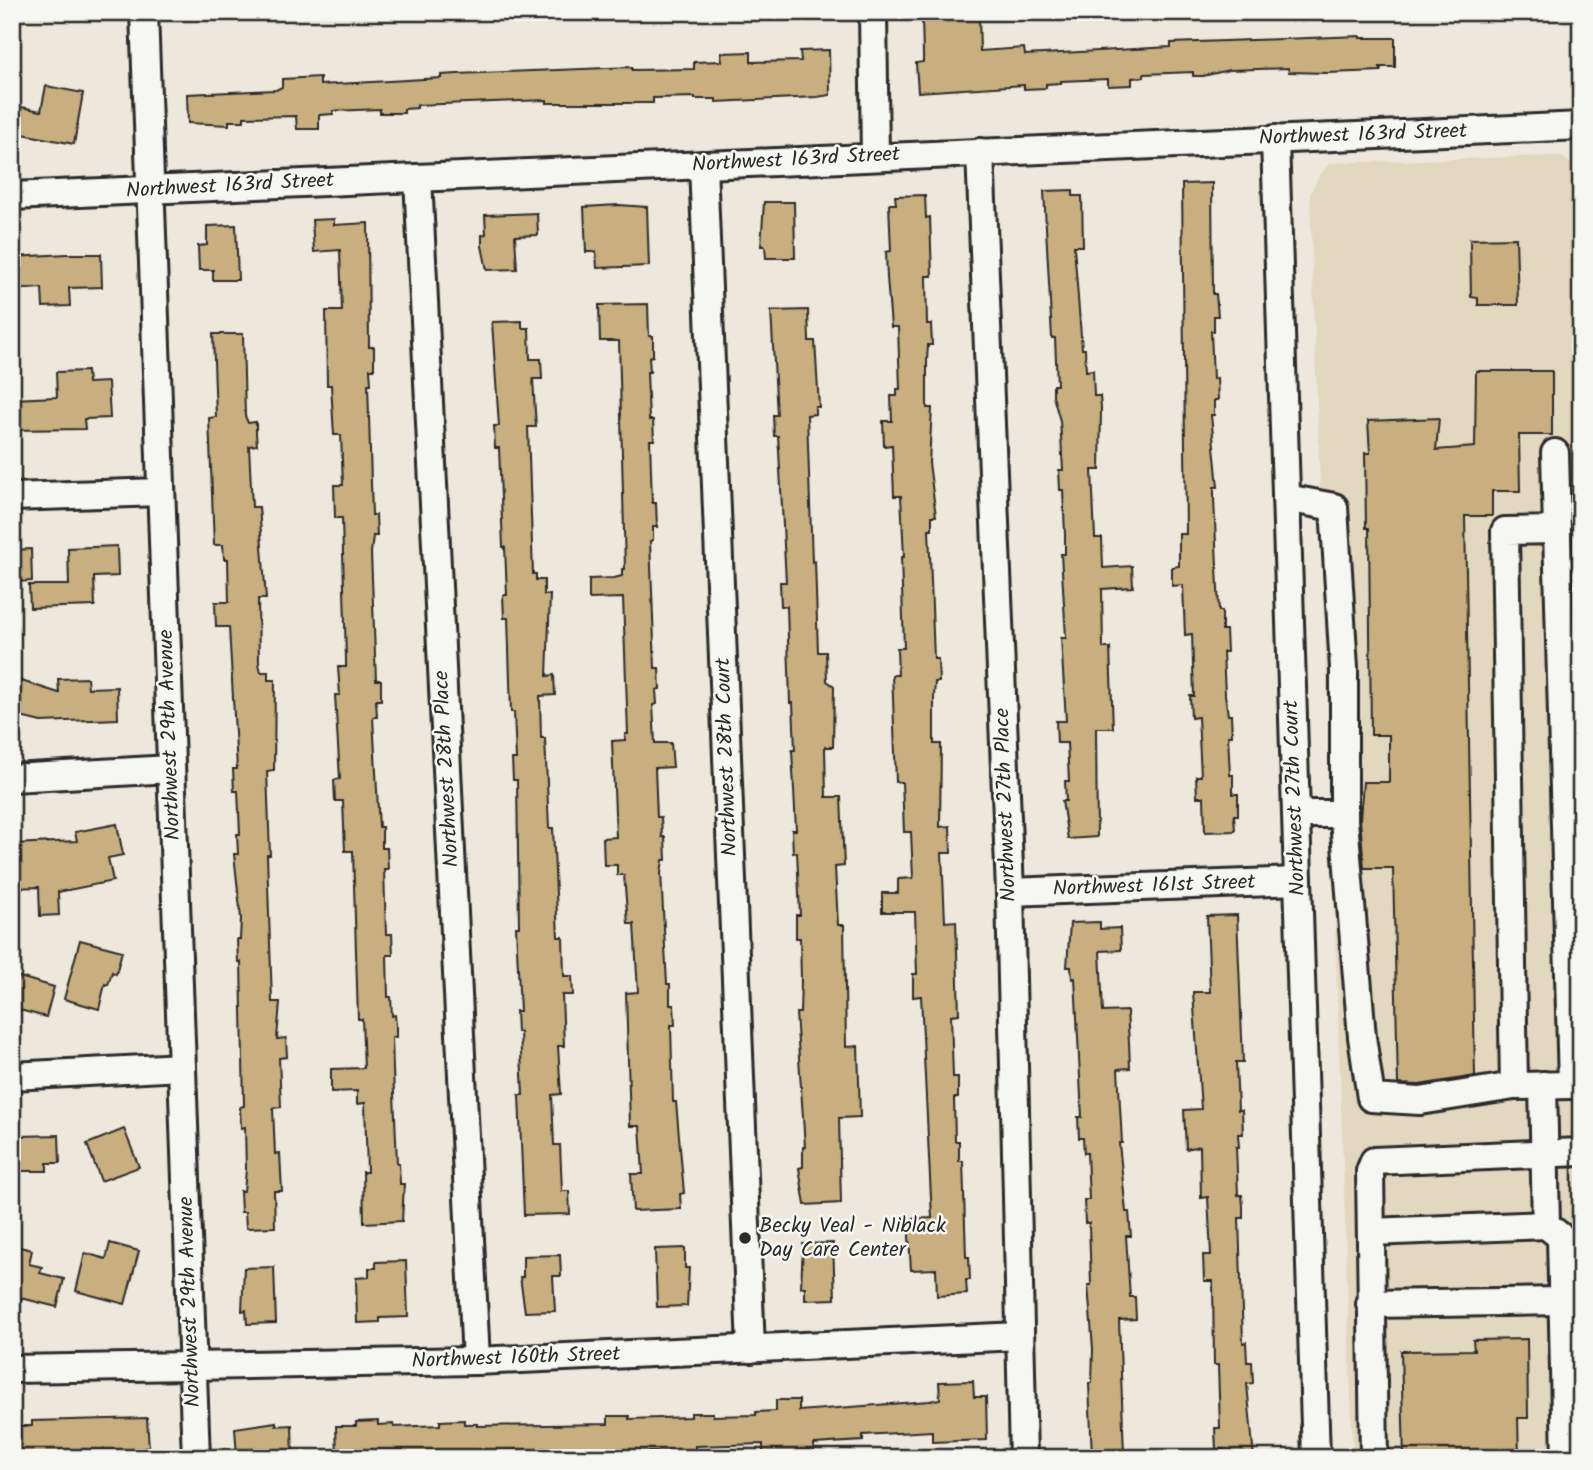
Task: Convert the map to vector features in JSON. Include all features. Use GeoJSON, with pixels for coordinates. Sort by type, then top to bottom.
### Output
{"type":"FeatureCollection","features":[{"type":"Feature","properties":{"kind":"street","name":"Northwest 29th Avenue"},"geometry":{"type":"LineString","coordinates":[[144,12],[196,1458]]}},
{"type":"Feature","properties":{"kind":"street"},"geometry":{"type":"LineString","coordinates":[[873,12],[875,157]]}},
{"type":"Feature","properties":{"kind":"street","name":"Northwest 163rd Street"},"geometry":{"type":"LineString","coordinates":[[12,196],[1581,126]]}},
{"type":"Feature","properties":{"kind":"street","name":"Northwest 27th Court"},"geometry":{"type":"LineString","coordinates":[[1275,139],[1316,1458]]}},
{"type":"Feature","properties":{"kind":"street","name":"Northwest 27th Place"},"geometry":{"type":"LineString","coordinates":[[980,152],[1010,892],[1023,1458]]}},
{"type":"Feature","properties":{"kind":"street","name":"Northwest 28th Court"},"geometry":{"type":"LineString","coordinates":[[703,165],[751,1349]]}},
{"type":"Feature","properties":{"kind":"street","name":"Northwest 28th Place"},"geometry":{"type":"LineString","coordinates":[[418,178],[476,1361]]}},
{"type":"Feature","properties":{"kind":"street"},"geometry":{"type":"LineString","coordinates":[[1286,498],[1334,507],[1344,668],[1344,814],[1362,1037],[1371,1098],[1420,1101],[1514,1086],[1572,1085],[1555,453]]}},
{"type":"Feature","properties":{"kind":"street"},"geometry":{"type":"LineString","coordinates":[[12,497],[161,492]]}},
{"type":"Feature","properties":{"kind":"street"},"geometry":{"type":"LineString","coordinates":[[1514,1086],[1505,531],[1557,530]]}},
{"type":"Feature","properties":{"kind":"street"},"geometry":{"type":"LineString","coordinates":[[12,778],[171,769]]}},
{"type":"Feature","properties":{"kind":"street"},"geometry":{"type":"LineString","coordinates":[[1296,814],[1344,814]]}},
{"type":"Feature","properties":{"kind":"street","name":"Northwest 161st Street"},"geometry":{"type":"LineString","coordinates":[[1010,892],[1298,881]]}},
{"type":"Feature","properties":{"kind":"street"},"geometry":{"type":"LineString","coordinates":[[12,1076],[182,1067]]}},
{"type":"Feature","properties":{"kind":"street"},"geometry":{"type":"LineString","coordinates":[[1543,1085],[1546,1225]]}},
{"type":"Feature","properties":{"kind":"street"},"geometry":{"type":"LineString","coordinates":[[1374,1458],[1370,1171],[1374,1161],[1581,1152]]}},
{"type":"Feature","properties":{"kind":"street"},"geometry":{"type":"LineString","coordinates":[[1371,1231],[1546,1225],[1560,1237],[1566,1458]]}},
{"type":"Feature","properties":{"kind":"street"},"geometry":{"type":"LineString","coordinates":[[1370,1304],[1562,1301]]}},
{"type":"Feature","properties":{"kind":"street","name":"Northwest 160th Street"},"geometry":{"type":"LineString","coordinates":[[12,1369],[476,1361],[1020,1336]]}},
{"type":"Feature","properties":{"kind":"shaded area"},"geometry":{"type":"Polygon","coordinates":[[[1562,157],[1581,172],[1581,1458],[1353,1458],[1310,194],[1319,176],[1330,163],[1562,157]]]}},
{"type":"Feature","properties":{"kind":"building"},"geometry":{"type":"Polygon","coordinates":[[[979,14],[980,51],[1024,48],[1025,55],[1171,47],[1171,43],[1360,36],[1395,38],[1395,67],[1380,67],[1381,71],[1327,73],[1289,72],[1288,68],[1229,70],[1203,76],[1193,76],[1193,72],[1144,74],[1144,77],[1132,78],[1132,85],[1108,86],[1108,79],[1061,81],[1046,84],[1046,88],[1024,89],[1024,85],[918,92],[916,63],[923,62],[922,17],[979,14]]]}},
{"type":"Feature","properties":{"kind":"building"},"geometry":{"type":"Polygon","coordinates":[[[829,50],[830,95],[817,97],[716,102],[716,99],[695,97],[653,98],[653,103],[547,103],[547,100],[417,105],[417,108],[404,109],[404,113],[380,113],[380,109],[333,111],[333,114],[319,115],[319,129],[297,129],[296,116],[244,117],[244,121],[229,121],[229,125],[188,123],[187,94],[276,90],[282,87],[282,79],[320,77],[320,85],[441,78],[441,75],[457,74],[632,67],[632,70],[694,69],[694,62],[722,61],[721,53],[751,52],[751,62],[801,61],[800,51],[829,50]]]}},
{"type":"Feature","properties":{"kind":"building"},"geometry":{"type":"Polygon","coordinates":[[[46,86],[83,93],[74,144],[12,132],[12,105],[41,111],[46,86]]]}},
{"type":"Feature","properties":{"kind":"building"},"geometry":{"type":"Polygon","coordinates":[[[1212,183],[1213,294],[1216,294],[1218,316],[1214,316],[1214,331],[1211,331],[1213,379],[1217,378],[1218,400],[1214,400],[1214,415],[1211,415],[1218,487],[1214,487],[1214,499],[1219,611],[1222,611],[1222,630],[1226,630],[1227,652],[1223,652],[1225,695],[1228,715],[1231,715],[1232,736],[1228,736],[1230,775],[1233,775],[1233,794],[1238,794],[1238,815],[1234,815],[1235,831],[1205,832],[1204,797],[1197,797],[1196,776],[1201,776],[1198,717],[1191,718],[1190,696],[1194,696],[1192,634],[1185,635],[1183,585],[1172,586],[1172,567],[1179,566],[1179,534],[1186,534],[1182,184],[1212,183]]]}},
{"type":"Feature","properties":{"kind":"building"},"geometry":{"type":"Polygon","coordinates":[[[1073,190],[1073,196],[1082,196],[1083,246],[1074,246],[1082,349],[1085,349],[1086,371],[1093,370],[1094,396],[1100,396],[1101,408],[1100,470],[1092,470],[1095,538],[1102,538],[1103,568],[1132,566],[1133,587],[1102,589],[1103,648],[1110,648],[1113,728],[1096,728],[1097,837],[1068,839],[1062,801],[1066,801],[1065,781],[1069,781],[1067,743],[1057,743],[1056,721],[1066,721],[1061,638],[1066,638],[1061,554],[1065,554],[1065,534],[1063,490],[1060,490],[1059,470],[1063,470],[1060,421],[1053,396],[1053,385],[1057,385],[1055,338],[1052,338],[1044,191],[1073,190]]]}},
{"type":"Feature","properties":{"kind":"building"},"geometry":{"type":"Polygon","coordinates":[[[925,195],[926,218],[930,217],[932,276],[926,276],[927,324],[931,324],[932,345],[928,345],[927,408],[932,408],[929,463],[936,516],[932,516],[932,529],[929,529],[934,659],[938,659],[939,682],[935,682],[934,744],[941,744],[940,827],[950,826],[951,853],[942,853],[945,922],[956,921],[959,1014],[951,1015],[953,1077],[958,1077],[958,1098],[954,1098],[955,1141],[959,1141],[959,1161],[963,1161],[966,1257],[969,1257],[970,1280],[966,1280],[967,1294],[937,1296],[936,1269],[911,1270],[908,1219],[932,1218],[921,996],[913,997],[913,974],[917,974],[915,912],[882,912],[882,893],[898,893],[898,879],[913,878],[911,832],[904,832],[902,782],[896,782],[892,675],[898,675],[897,648],[904,648],[901,557],[904,557],[901,496],[894,496],[892,445],[884,446],[883,421],[892,421],[891,396],[897,396],[897,389],[900,389],[898,327],[891,327],[886,252],[891,251],[889,204],[896,204],[895,196],[925,195]]]}},
{"type":"Feature","properties":{"kind":"building"},"geometry":{"type":"Polygon","coordinates":[[[764,202],[794,202],[795,258],[766,258],[765,246],[761,246],[764,202]]]}},
{"type":"Feature","properties":{"kind":"building"},"geometry":{"type":"Polygon","coordinates":[[[584,207],[647,207],[649,266],[597,268],[596,252],[586,252],[584,207]]]}},
{"type":"Feature","properties":{"kind":"building"},"geometry":{"type":"Polygon","coordinates":[[[537,213],[538,235],[515,236],[517,269],[487,270],[482,246],[482,235],[486,234],[485,215],[537,213]]]}},
{"type":"Feature","properties":{"kind":"building"},"geometry":{"type":"Polygon","coordinates":[[[334,219],[334,225],[368,223],[369,347],[374,347],[374,369],[370,369],[371,384],[368,384],[372,515],[376,515],[377,536],[373,536],[371,553],[376,680],[381,680],[381,700],[376,700],[377,717],[373,717],[379,827],[382,827],[382,848],[387,848],[388,869],[384,869],[386,934],[392,934],[393,955],[387,955],[388,997],[391,997],[392,1016],[395,1015],[396,1026],[396,1037],[392,1037],[397,1163],[400,1184],[404,1184],[402,1221],[364,1223],[363,1172],[367,1172],[365,1103],[357,1104],[357,1091],[331,1092],[331,1069],[364,1068],[362,1019],[358,1019],[353,851],[345,851],[343,801],[335,801],[334,780],[340,779],[335,695],[340,695],[338,667],[346,667],[346,660],[342,518],[335,518],[334,485],[343,485],[341,435],[334,435],[331,385],[327,385],[326,311],[342,311],[340,250],[314,252],[312,220],[334,219]]]}},
{"type":"Feature","properties":{"kind":"building"},"geometry":{"type":"Polygon","coordinates":[[[236,225],[238,280],[213,280],[213,270],[199,270],[198,246],[207,245],[207,226],[236,225]]]}},
{"type":"Feature","properties":{"kind":"building"},"geometry":{"type":"Polygon","coordinates":[[[1516,238],[1518,305],[1478,305],[1478,298],[1471,297],[1470,239],[1516,238]]]}},
{"type":"Feature","properties":{"kind":"building"},"geometry":{"type":"Polygon","coordinates":[[[101,254],[102,287],[69,288],[70,306],[43,307],[42,288],[12,290],[12,257],[101,254]]]}},
{"type":"Feature","properties":{"kind":"building"},"geometry":{"type":"Polygon","coordinates":[[[648,304],[649,336],[653,336],[653,356],[649,357],[650,372],[647,372],[649,420],[653,420],[654,440],[650,440],[652,503],[656,503],[657,527],[653,527],[653,540],[650,541],[655,668],[659,668],[660,689],[656,690],[657,704],[653,705],[655,743],[671,743],[673,767],[655,768],[657,817],[661,817],[662,837],[665,837],[666,860],[663,860],[661,873],[667,984],[670,984],[670,1005],[674,1005],[675,1025],[671,1025],[673,1102],[676,1102],[684,1193],[680,1194],[681,1209],[633,1211],[631,1174],[643,1174],[640,1126],[630,1126],[626,993],[638,992],[634,924],[628,924],[624,875],[617,875],[617,865],[604,865],[603,838],[616,837],[612,741],[625,740],[625,734],[628,734],[623,598],[589,599],[589,579],[622,576],[622,569],[625,569],[619,341],[600,341],[599,305],[648,304]]]}},
{"type":"Feature","properties":{"kind":"building"},"geometry":{"type":"Polygon","coordinates":[[[808,310],[809,341],[815,341],[819,407],[815,407],[815,414],[807,415],[818,652],[826,652],[827,681],[834,686],[833,747],[825,747],[826,797],[841,797],[844,866],[835,867],[838,925],[844,925],[846,1047],[858,1046],[860,1117],[839,1118],[841,1203],[805,1205],[799,1168],[803,1167],[805,1147],[796,1013],[800,1013],[801,980],[800,938],[796,938],[796,915],[800,915],[797,852],[793,853],[792,830],[796,830],[792,750],[795,750],[793,703],[790,703],[787,606],[781,606],[780,582],[786,582],[778,436],[774,436],[773,415],[777,415],[771,311],[808,310]]]}},
{"type":"Feature","properties":{"kind":"building"},"geometry":{"type":"Polygon","coordinates":[[[522,321],[522,328],[529,328],[530,359],[541,359],[542,379],[533,379],[536,427],[528,427],[533,574],[536,574],[536,580],[544,580],[544,595],[550,595],[547,676],[554,675],[555,695],[540,696],[541,738],[545,738],[549,828],[553,828],[558,937],[563,937],[564,976],[572,976],[573,995],[562,995],[564,1046],[558,1046],[561,1094],[552,1095],[554,1145],[560,1145],[562,1191],[569,1191],[570,1214],[524,1215],[519,1095],[523,1095],[520,1032],[517,1032],[516,1011],[520,1011],[516,927],[519,927],[517,780],[513,780],[512,759],[516,759],[514,712],[511,712],[508,618],[504,618],[503,595],[507,595],[499,448],[495,448],[494,426],[499,426],[492,322],[522,321]]]}},
{"type":"Feature","properties":{"kind":"building"},"geometry":{"type":"Polygon","coordinates":[[[213,334],[243,334],[245,416],[248,423],[256,422],[257,445],[249,446],[252,507],[259,507],[266,599],[258,599],[259,664],[261,672],[268,672],[268,680],[275,680],[274,770],[267,771],[270,855],[267,855],[272,1002],[280,1002],[277,1039],[286,1038],[287,1057],[279,1058],[281,1107],[273,1108],[275,1154],[280,1153],[282,1191],[274,1191],[275,1227],[246,1228],[245,1212],[241,1212],[240,1191],[244,1191],[246,1170],[245,1127],[241,1128],[240,1107],[244,1106],[241,962],[238,962],[237,939],[240,939],[241,918],[234,854],[238,854],[237,834],[240,834],[238,791],[234,791],[233,769],[237,769],[229,627],[216,627],[215,602],[229,602],[228,559],[224,559],[223,545],[214,545],[209,418],[216,417],[213,334]]]}},
{"type":"Feature","properties":{"kind":"building"},"geometry":{"type":"Polygon","coordinates":[[[87,371],[88,383],[108,382],[110,418],[84,419],[85,429],[12,430],[12,399],[57,397],[56,372],[87,371]]]}},
{"type":"Feature","properties":{"kind":"building"},"geometry":{"type":"Polygon","coordinates":[[[1476,371],[1552,371],[1552,435],[1519,435],[1520,491],[1492,491],[1492,516],[1465,516],[1475,1076],[1419,1085],[1398,1084],[1393,868],[1364,868],[1360,819],[1363,782],[1389,782],[1389,735],[1371,735],[1369,528],[1366,528],[1365,453],[1370,453],[1368,421],[1439,418],[1436,450],[1475,447],[1476,371]]]}},
{"type":"Feature","properties":{"kind":"building"},"geometry":{"type":"Polygon","coordinates":[[[117,546],[118,576],[94,577],[95,606],[30,608],[29,585],[69,585],[68,548],[117,546]]]}},
{"type":"Feature","properties":{"kind":"building"},"geometry":{"type":"Polygon","coordinates":[[[31,549],[32,581],[12,582],[12,550],[31,549]]]}},
{"type":"Feature","properties":{"kind":"building"},"geometry":{"type":"Polygon","coordinates":[[[12,678],[59,693],[58,679],[87,678],[88,688],[117,687],[118,719],[41,722],[12,715],[12,678]]]}},
{"type":"Feature","properties":{"kind":"building"},"geometry":{"type":"Polygon","coordinates":[[[117,824],[123,855],[108,858],[113,881],[58,892],[59,915],[40,916],[39,887],[12,888],[12,844],[77,841],[75,832],[117,824]]]}},
{"type":"Feature","properties":{"kind":"building"},"geometry":{"type":"Polygon","coordinates":[[[1237,915],[1243,1062],[1236,1062],[1238,1110],[1242,1110],[1243,1134],[1238,1134],[1239,1147],[1236,1147],[1238,1195],[1242,1195],[1243,1206],[1243,1218],[1239,1218],[1243,1343],[1246,1342],[1247,1362],[1252,1362],[1253,1383],[1247,1384],[1254,1458],[1223,1458],[1223,1449],[1216,1450],[1215,1428],[1220,1428],[1218,1365],[1214,1365],[1213,1281],[1204,1281],[1203,1255],[1211,1255],[1208,1197],[1201,1198],[1200,1146],[1186,1149],[1184,1110],[1201,1109],[1193,992],[1210,992],[1207,916],[1237,915]]]}},
{"type":"Feature","properties":{"kind":"building"},"geometry":{"type":"Polygon","coordinates":[[[1100,922],[1100,929],[1120,928],[1121,950],[1100,951],[1103,1012],[1127,1011],[1130,1068],[1118,1069],[1122,1143],[1119,1143],[1131,1236],[1126,1236],[1130,1297],[1135,1297],[1136,1319],[1119,1320],[1124,1454],[1121,1458],[1092,1458],[1089,1383],[1092,1383],[1093,1349],[1088,1285],[1091,1285],[1089,1223],[1085,1223],[1084,1200],[1089,1200],[1087,1153],[1084,1153],[1083,1138],[1079,1138],[1078,1117],[1082,1117],[1075,978],[1072,979],[1071,967],[1067,967],[1070,923],[1100,922]]]}},
{"type":"Feature","properties":{"kind":"building"},"geometry":{"type":"Polygon","coordinates":[[[80,940],[122,951],[116,974],[112,972],[108,985],[105,984],[99,1009],[64,999],[80,940]]]}},
{"type":"Feature","properties":{"kind":"building"},"geometry":{"type":"Polygon","coordinates":[[[16,976],[54,987],[46,1017],[12,1008],[16,976]]]}},
{"type":"Feature","properties":{"kind":"building"},"geometry":{"type":"Polygon","coordinates":[[[124,1129],[139,1167],[101,1181],[87,1144],[124,1129]]]}},
{"type":"Feature","properties":{"kind":"building"},"geometry":{"type":"Polygon","coordinates":[[[59,1135],[60,1163],[47,1163],[47,1171],[12,1171],[12,1152],[20,1152],[20,1136],[59,1135]]]}},
{"type":"Feature","properties":{"kind":"building"},"geometry":{"type":"Polygon","coordinates":[[[110,1243],[139,1251],[125,1304],[76,1291],[85,1253],[106,1259],[110,1243]]]}},
{"type":"Feature","properties":{"kind":"building"},"geometry":{"type":"Polygon","coordinates":[[[833,1243],[835,1299],[805,1300],[805,1287],[801,1287],[803,1244],[833,1243]]]}},
{"type":"Feature","properties":{"kind":"building"},"geometry":{"type":"Polygon","coordinates":[[[12,1245],[32,1250],[29,1264],[42,1267],[40,1273],[64,1279],[57,1307],[21,1298],[20,1303],[12,1302],[12,1245]]]}},
{"type":"Feature","properties":{"kind":"building"},"geometry":{"type":"Polygon","coordinates":[[[685,1248],[685,1268],[689,1268],[687,1306],[657,1307],[655,1249],[685,1248]]]}},
{"type":"Feature","properties":{"kind":"building"},"geometry":{"type":"Polygon","coordinates":[[[560,1255],[561,1276],[553,1276],[555,1311],[525,1312],[520,1277],[523,1277],[523,1256],[560,1255]]]}},
{"type":"Feature","properties":{"kind":"building"},"geometry":{"type":"Polygon","coordinates":[[[406,1261],[408,1317],[380,1318],[380,1322],[357,1323],[356,1278],[369,1277],[369,1268],[376,1268],[376,1262],[406,1261]]]}},
{"type":"Feature","properties":{"kind":"building"},"geometry":{"type":"Polygon","coordinates":[[[274,1267],[276,1323],[247,1324],[246,1310],[242,1311],[244,1268],[274,1267]]]}},
{"type":"Feature","properties":{"kind":"building"},"geometry":{"type":"Polygon","coordinates":[[[1527,1339],[1528,1418],[1518,1418],[1519,1458],[1404,1458],[1401,1351],[1474,1350],[1473,1340],[1527,1339]]]}},
{"type":"Feature","properties":{"kind":"building"},"geometry":{"type":"Polygon","coordinates":[[[973,1381],[974,1397],[986,1397],[987,1440],[932,1442],[932,1431],[863,1435],[863,1441],[814,1444],[814,1457],[790,1458],[763,1458],[763,1444],[695,1446],[695,1451],[443,1454],[444,1458],[345,1458],[345,1454],[337,1455],[336,1426],[356,1426],[356,1422],[378,1421],[378,1425],[393,1424],[394,1427],[440,1425],[440,1421],[464,1420],[464,1424],[477,1426],[608,1424],[608,1416],[629,1416],[629,1419],[691,1417],[691,1413],[713,1413],[713,1416],[756,1415],[756,1412],[776,1411],[776,1400],[799,1400],[799,1411],[929,1401],[940,1399],[939,1382],[973,1381]]]}},
{"type":"Feature","properties":{"kind":"building"},"geometry":{"type":"Polygon","coordinates":[[[147,1418],[149,1448],[144,1448],[145,1458],[98,1457],[98,1452],[54,1454],[54,1458],[15,1456],[13,1426],[32,1426],[32,1421],[147,1418]]]}},
{"type":"Feature","properties":{"kind":"building"},"geometry":{"type":"Polygon","coordinates":[[[276,1422],[276,1426],[292,1425],[293,1458],[237,1457],[235,1428],[276,1422]]]}},
{"type":"Feature","properties":{"kind":"place","name":"Becky Veal - Niblack Day Care Center"},"geometry":{"type":"Point","coordinates":[745,1238]}}]}
